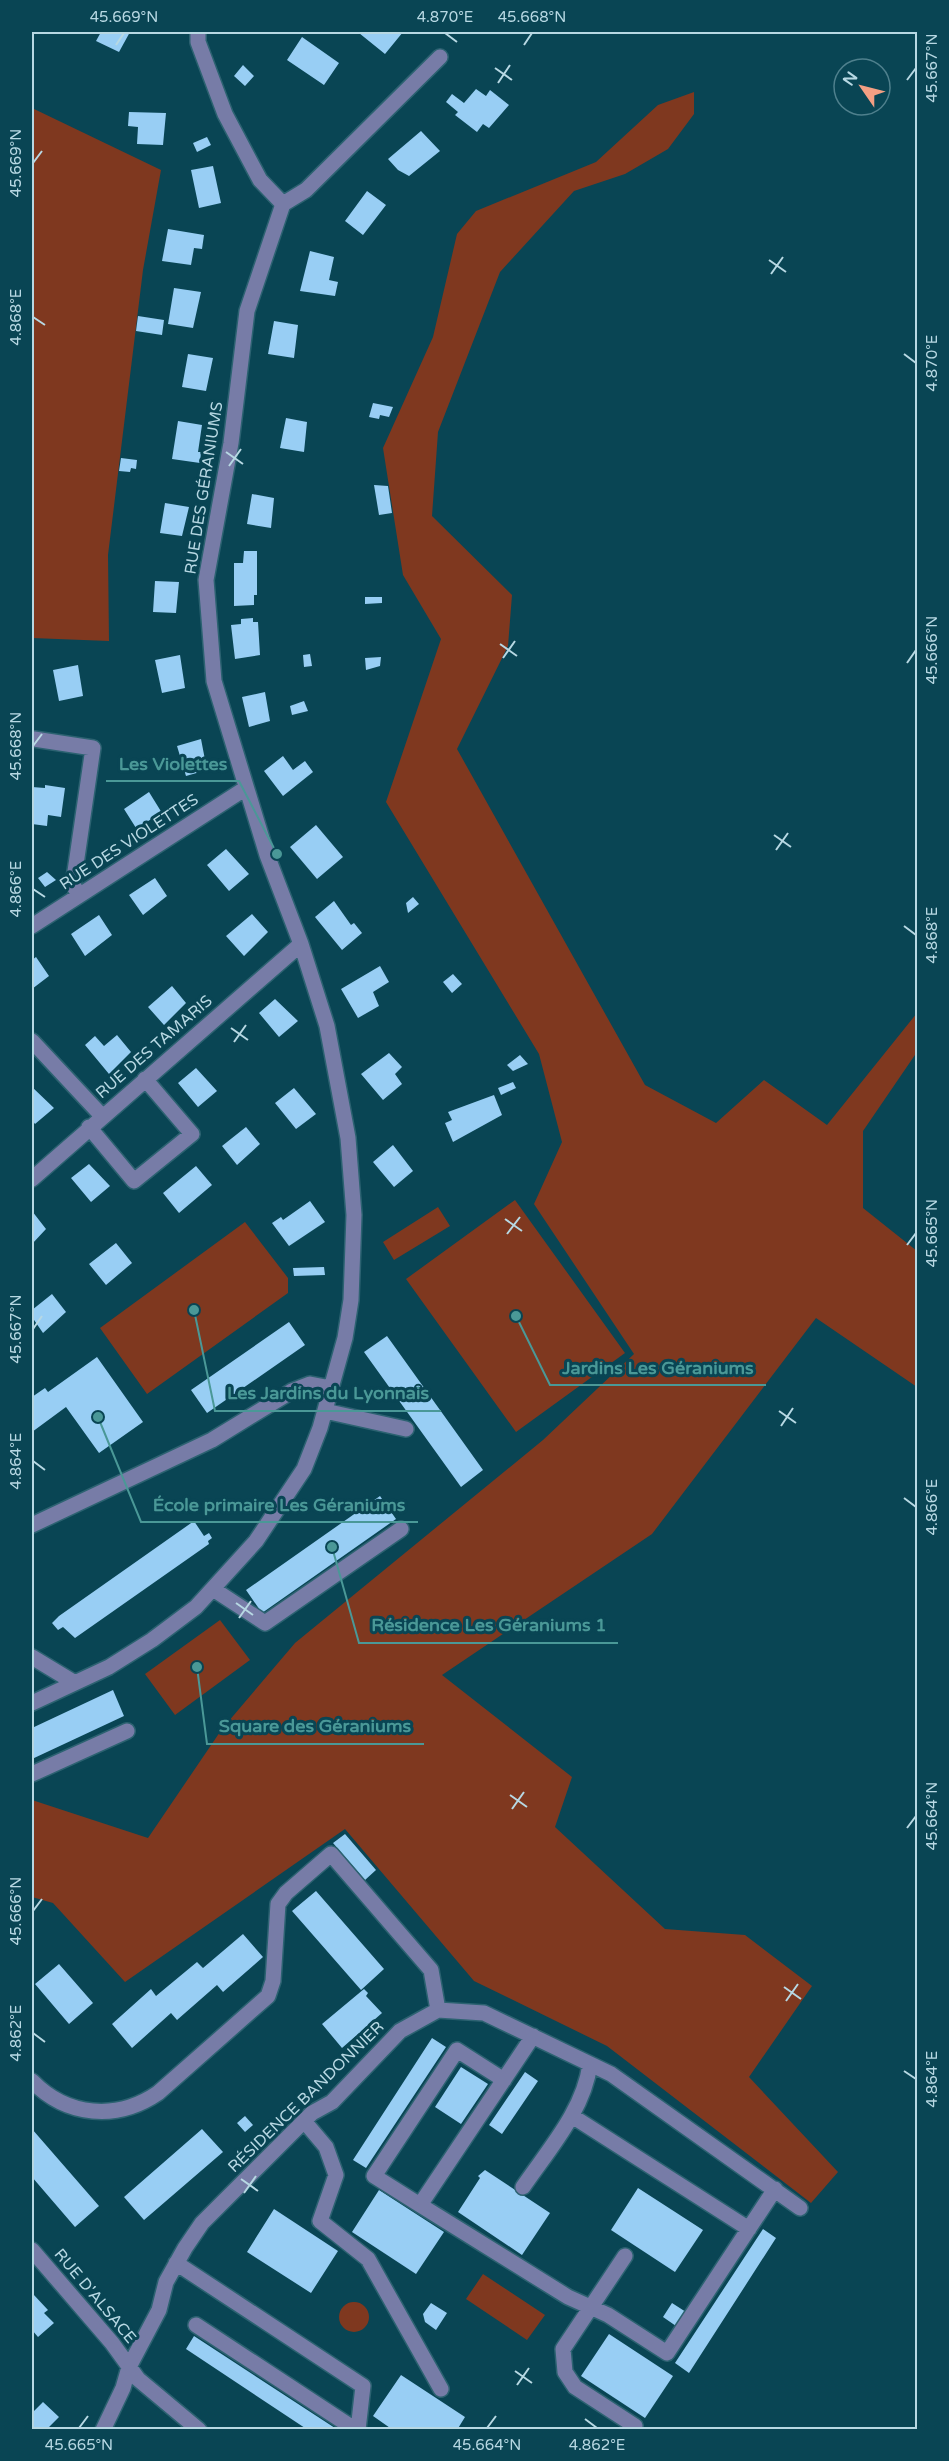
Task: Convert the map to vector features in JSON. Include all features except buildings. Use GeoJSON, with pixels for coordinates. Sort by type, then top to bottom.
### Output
{"type":"FeatureCollection","features":[{"type":"Feature","properties":{"kind":"street"},"geometry":{"type":"LineString","coordinates":[[198,32],[198,42],[225,114],[260,180],[283,204],[306,190],[440,57]]}},
{"type":"Feature","properties":{"kind":"street","name":"RUE DES GÉRANIUMS"},"geometry":{"type":"LineString","coordinates":[[32,1703],[109,1667],[152,1640],[196,1608],[256,1541],[304,1469],[325,1411],[351,1300],[354,1215],[348,1138],[327,1026],[301,944],[246,788],[214,681],[206,580],[231,443],[247,311],[283,204]]}},
{"type":"Feature","properties":{"kind":"street"},"geometry":{"type":"LineString","coordinates":[[34,739],[93,748],[73,885],[79,895]]}},
{"type":"Feature","properties":{"kind":"street","name":"RUE DES VIOLETTES"},"geometry":{"type":"LineString","coordinates":[[32,926],[246,788]]}},
{"type":"Feature","properties":{"kind":"street","name":"RUE DES TAMARIS"},"geometry":{"type":"LineString","coordinates":[[32,1179],[301,944]]}},
{"type":"Feature","properties":{"kind":"street"},"geometry":{"type":"LineString","coordinates":[[32,1041],[102,1116]]}},
{"type":"Feature","properties":{"kind":"street"},"geometry":{"type":"LineString","coordinates":[[89,1127],[134,1181],[192,1134],[145,1079]]}},
{"type":"Feature","properties":{"kind":"street"},"geometry":{"type":"LineString","coordinates":[[32,1526],[212,1440],[292,1391],[310,1384],[331,1388]]}},
{"type":"Feature","properties":{"kind":"street"},"geometry":{"type":"LineString","coordinates":[[325,1411],[406,1428]]}},
{"type":"Feature","properties":{"kind":"street"},"geometry":{"type":"LineString","coordinates":[[213,1589],[265,1623],[401,1529]]}},
{"type":"Feature","properties":{"kind":"street"},"geometry":{"type":"LineString","coordinates":[[32,1657],[75,1683]]}},
{"type":"Feature","properties":{"kind":"street"},"geometry":{"type":"LineString","coordinates":[[32,1774],[127,1731]]}},
{"type":"Feature","properties":{"kind":"street"},"geometry":{"type":"LineString","coordinates":[[32,2081],[57,2101],[78,2109],[99,2112],[122,2111],[141,2104],[158,2093],[268,1996],[273,1981],[278,1904],[297,1883],[331,1854],[431,1970],[438,2010],[484,2013],[611,2073],[776,2188],[800,2208]]}},
{"type":"Feature","properties":{"kind":"street","name":"RÉSIDENCE BANDONNIER"},"geometry":{"type":"LineString","coordinates":[[103,2430],[123,2388],[129,2367],[147,2337],[159,2310],[166,2282],[202,2223],[304,2121],[332,2102],[400,2031],[438,2010]]}},
{"type":"Feature","properties":{"kind":"street"},"geometry":{"type":"LineString","coordinates":[[420,2205],[533,2036]]}},
{"type":"Feature","properties":{"kind":"street"},"geometry":{"type":"LineString","coordinates":[[504,2080],[457,2050],[374,2176],[567,2297],[608,2315],[667,2354],[776,2188]]}},
{"type":"Feature","properties":{"kind":"street"},"geometry":{"type":"LineString","coordinates":[[523,2187],[572,2116],[588,2084],[590,2064]]}},
{"type":"Feature","properties":{"kind":"street"},"geometry":{"type":"LineString","coordinates":[[572,2116],[749,2229]]}},
{"type":"Feature","properties":{"kind":"street"},"geometry":{"type":"LineString","coordinates":[[304,2121],[326,2147],[336,2175],[320,2221],[368,2259],[441,2389]]}},
{"type":"Feature","properties":{"kind":"street","name":"RUE D'ALSACE"},"geometry":{"type":"LineString","coordinates":[[32,2250],[112,2343],[138,2379],[199,2430]]}},
{"type":"Feature","properties":{"kind":"street"},"geometry":{"type":"LineString","coordinates":[[625,2256],[563,2349],[565,2372],[575,2387],[635,2426]]}},
{"type":"Feature","properties":{"kind":"street"},"geometry":{"type":"LineString","coordinates":[[176,2263],[363,2386],[357,2430],[196,2325]]}},
{"type":"Feature","properties":{"kind":"shaded area"},"geometry":{"type":"Polygon","coordinates":[[[694,92],[694,114],[668,149],[625,174],[574,191],[500,272],[438,432],[432,516],[512,595],[508,646],[457,749],[645,1085],[716,1123],[764,1080],[827,1125],[917,1013],[917,1052],[863,1131],[863,1208],[917,1251],[917,1387],[816,1318],[652,1534],[442,1675],[572,1777],[555,1827],[665,1929],[745,1935],[812,1986],[749,2077],[838,2172],[811,2203],[607,2046],[474,1981],[345,1829],[125,1982],[53,1903],[32,1897],[32,1800],[148,1838],[222,1729],[295,1643],[543,1440],[634,1354],[534,1204],[562,1142],[539,1054],[386,802],[441,639],[403,575],[383,448],[433,337],[457,234],[476,211],[596,162],[658,105],[694,92]]]}},
{"type":"Feature","properties":{"kind":"shaded area"},"geometry":{"type":"Polygon","coordinates":[[[32,108],[161,170],[143,270],[108,555],[109,641],[32,638],[32,108]]]}},
{"type":"Feature","properties":{"kind":"shaded area"},"geometry":{"type":"Polygon","coordinates":[[[515,1200],[625,1353],[516,1432],[406,1279],[515,1200]]]}},
{"type":"Feature","properties":{"kind":"shaded area"},"geometry":{"type":"Polygon","coordinates":[[[438,1207],[450,1226],[394,1260],[383,1242],[438,1207]]]}},
{"type":"Feature","properties":{"kind":"shaded area"},"geometry":{"type":"Polygon","coordinates":[[[245,1222],[288,1278],[288,1293],[147,1394],[100,1328],[245,1222]]]}},
{"type":"Feature","properties":{"kind":"shaded area"},"geometry":{"type":"Polygon","coordinates":[[[220,1620],[250,1660],[175,1715],[145,1674],[220,1620]]]}},
{"type":"Feature","properties":{"kind":"shaded area"},"geometry":{"type":"Polygon","coordinates":[[[483,2274],[545,2315],[527,2340],[466,2299],[483,2274]]]}},
{"type":"Feature","properties":{"kind":"shaded area"},"geometry":{"type":"Polygon","coordinates":[[[354,2302],[360,2303],[368,2311],[368,2323],[360,2331],[354,2332],[348,2331],[340,2323],[339,2317],[340,2311],[348,2303],[354,2302]]]}},
{"type":"Feature","properties":{"kind":"place","name":"Les Violettes"},"geometry":{"type":"Point","coordinates":[277,854]}},
{"type":"Feature","properties":{"kind":"place","name":"Les Jardins du Lyonnais"},"geometry":{"type":"Point","coordinates":[194,1310]}},
{"type":"Feature","properties":{"kind":"place","name":"Jardins Les Géraniums"},"geometry":{"type":"Point","coordinates":[516,1316]}},
{"type":"Feature","properties":{"kind":"place","name":"École primaire Les Géraniums"},"geometry":{"type":"Point","coordinates":[98,1417]}},
{"type":"Feature","properties":{"kind":"place","name":"Résidence Les Géraniums 1"},"geometry":{"type":"Point","coordinates":[332,1547]}},
{"type":"Feature","properties":{"kind":"place","name":"Square des Géraniums"},"geometry":{"type":"Point","coordinates":[197,1667]}}]}
